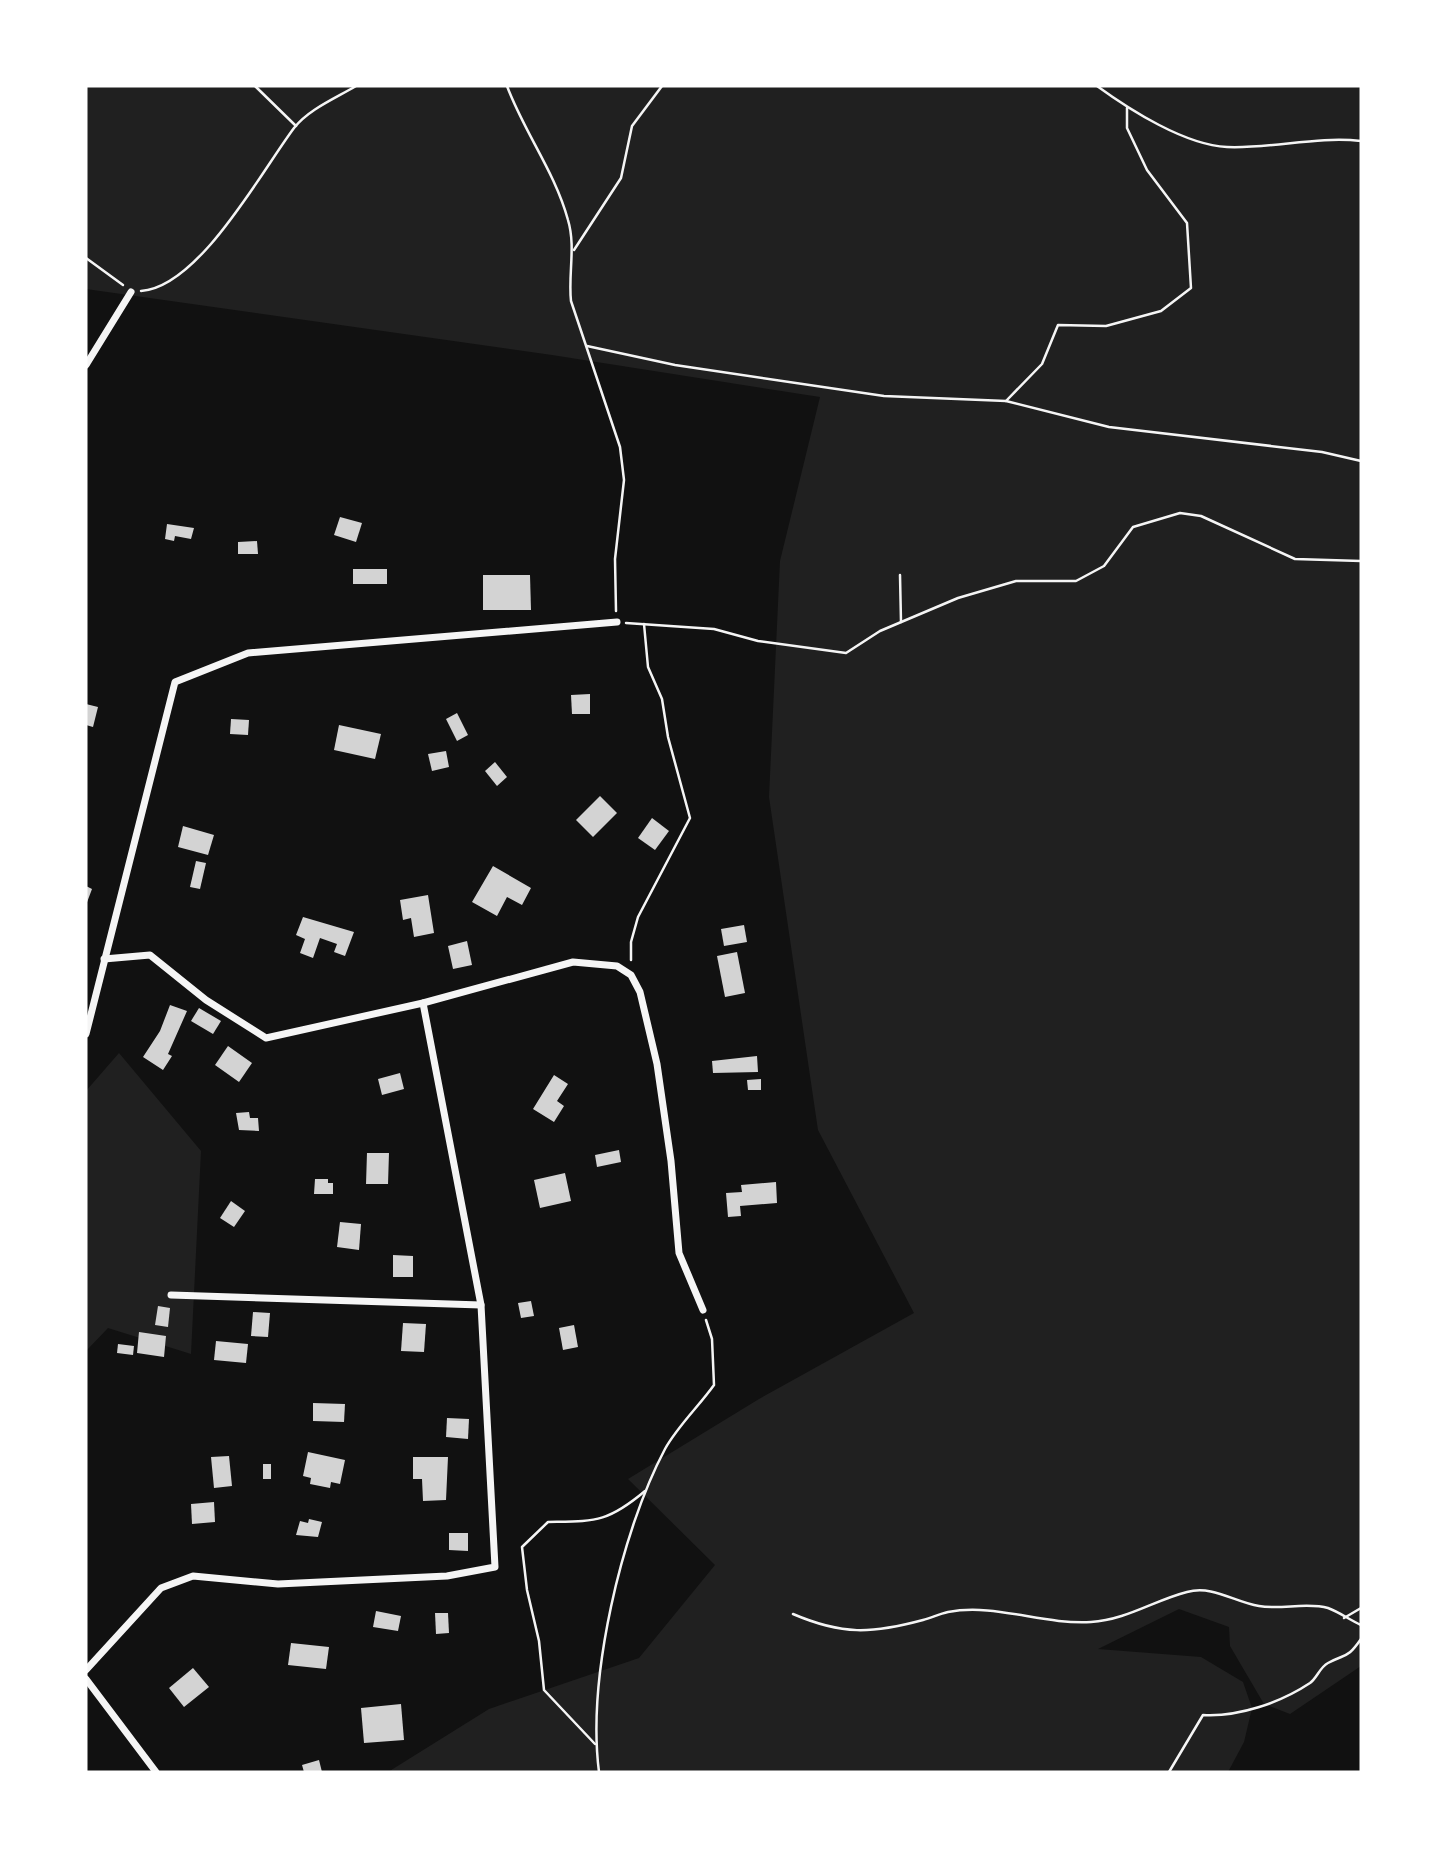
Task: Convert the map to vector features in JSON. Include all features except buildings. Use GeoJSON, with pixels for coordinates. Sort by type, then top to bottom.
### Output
{"type":"FeatureCollection","features":[{"type":"Feature","properties":{"kind":"street"},"geometry":{"type":"LineString","coordinates":[[86,365],[129,290]]}},
{"type":"Feature","properties":{"kind":"street"},"geometry":{"type":"LineString","coordinates":[[86,1034],[175,682],[248,653],[617,622]]}},
{"type":"Feature","properties":{"kind":"street"},"geometry":{"type":"LineString","coordinates":[[104,959],[150,955],[206,1000],[266,1038],[423,1003],[573,962],[617,966],[631,975],[640,992],[657,1064],[671,1161],[679,1253],[703,1310]]}},
{"type":"Feature","properties":{"kind":"street"},"geometry":{"type":"LineString","coordinates":[[86,1670],[160,1588],[192,1576],[278,1584],[447,1576],[495,1567],[481,1305],[462,1193],[423,1003]]}},
{"type":"Feature","properties":{"kind":"street"},"geometry":{"type":"LineString","coordinates":[[171,1295],[481,1305]]}},
{"type":"Feature","properties":{"kind":"street"},"geometry":{"type":"LineString","coordinates":[[86,1679],[156,1772]]}},
{"type":"Feature","properties":{"kind":"path"},"geometry":{"type":"LineString","coordinates":[[255,86],[296,127]]}},
{"type":"Feature","properties":{"kind":"path"},"geometry":{"type":"LineString","coordinates":[[86,258],[129,290],[154,290],[186,271],[256,187],[296,127],[356,86]]}},
{"type":"Feature","properties":{"kind":"path"},"geometry":{"type":"LineString","coordinates":[[507,86],[519,117],[539,148],[569,220],[573,252],[569,284],[571,301],[620,447],[624,480],[615,559],[617,622],[714,629],[758,641],[846,653],[880,631],[958,598],[1016,581],[1076,581],[1104,566],[1133,527],[1180,513],[1201,516],[1295,559],[1361,561]]}},
{"type":"Feature","properties":{"kind":"path"},"geometry":{"type":"LineString","coordinates":[[573,252],[621,178],[632,125],[662,86]]}},
{"type":"Feature","properties":{"kind":"path"},"geometry":{"type":"LineString","coordinates":[[1097,86],[1126,108],[1206,145],[1230,147],[1332,138],[1361,141]]}},
{"type":"Feature","properties":{"kind":"path"},"geometry":{"type":"LineString","coordinates":[[1006,401],[1042,364],[1058,325],[1106,326],[1150,314],[1160,311],[1191,288],[1187,223],[1147,170],[1127,128],[1126,108]]}},
{"type":"Feature","properties":{"kind":"path"},"geometry":{"type":"LineString","coordinates":[[586,345],[675,365],[884,396],[1006,401],[1109,427],[1322,452],[1361,461]]}},
{"type":"Feature","properties":{"kind":"path"},"geometry":{"type":"LineString","coordinates":[[900,575],[901,622]]}},
{"type":"Feature","properties":{"kind":"path"},"geometry":{"type":"LineString","coordinates":[[631,975],[631,942],[638,917],[690,818],[668,737],[662,699],[648,667],[644,624]]}},
{"type":"Feature","properties":{"kind":"path"},"geometry":{"type":"LineString","coordinates":[[599,1772],[596,1744],[600,1671],[617,1584],[633,1522],[666,1447],[714,1385],[712,1339],[703,1310]]}},
{"type":"Feature","properties":{"kind":"path"},"geometry":{"type":"LineString","coordinates":[[596,1744],[544,1690],[539,1642],[527,1590],[522,1547],[548,1522],[599,1521],[629,1504],[648,1489]]}},
{"type":"Feature","properties":{"kind":"path"},"geometry":{"type":"LineString","coordinates":[[793,1614],[827,1629],[857,1632],[922,1620],[947,1612],[983,1609],[1038,1619],[1091,1622],[1146,1608],[1187,1592],[1208,1589],[1234,1601],[1261,1607],[1328,1608],[1361,1625]]}},
{"type":"Feature","properties":{"kind":"path"},"geometry":{"type":"LineString","coordinates":[[1344,1618],[1361,1608]]}},
{"type":"Feature","properties":{"kind":"path"},"geometry":{"type":"LineString","coordinates":[[1169,1772],[1203,1715],[1225,1716],[1297,1691],[1313,1681],[1325,1664],[1349,1656],[1361,1639]]}},
{"type":"Feature","properties":{"kind":"shaded area"},"geometry":{"type":"Polygon","coordinates":[[[86,86],[1361,86],[1361,1666],[1290,1714],[1264,1704],[1230,1646],[1229,1627],[1179,1609],[1098,1649],[1201,1657],[1243,1682],[1252,1708],[1244,1742],[1228,1772],[388,1772],[489,1709],[639,1658],[715,1565],[628,1479],[759,1399],[914,1313],[818,1130],[769,797],[780,561],[820,397],[552,355],[86,289],[86,86]]]}},
{"type":"Feature","properties":{"kind":"shaded area"},"geometry":{"type":"Polygon","coordinates":[[[119,1053],[201,1151],[191,1354],[108,1328],[86,1351],[86,1091],[119,1053]]]}}]}
